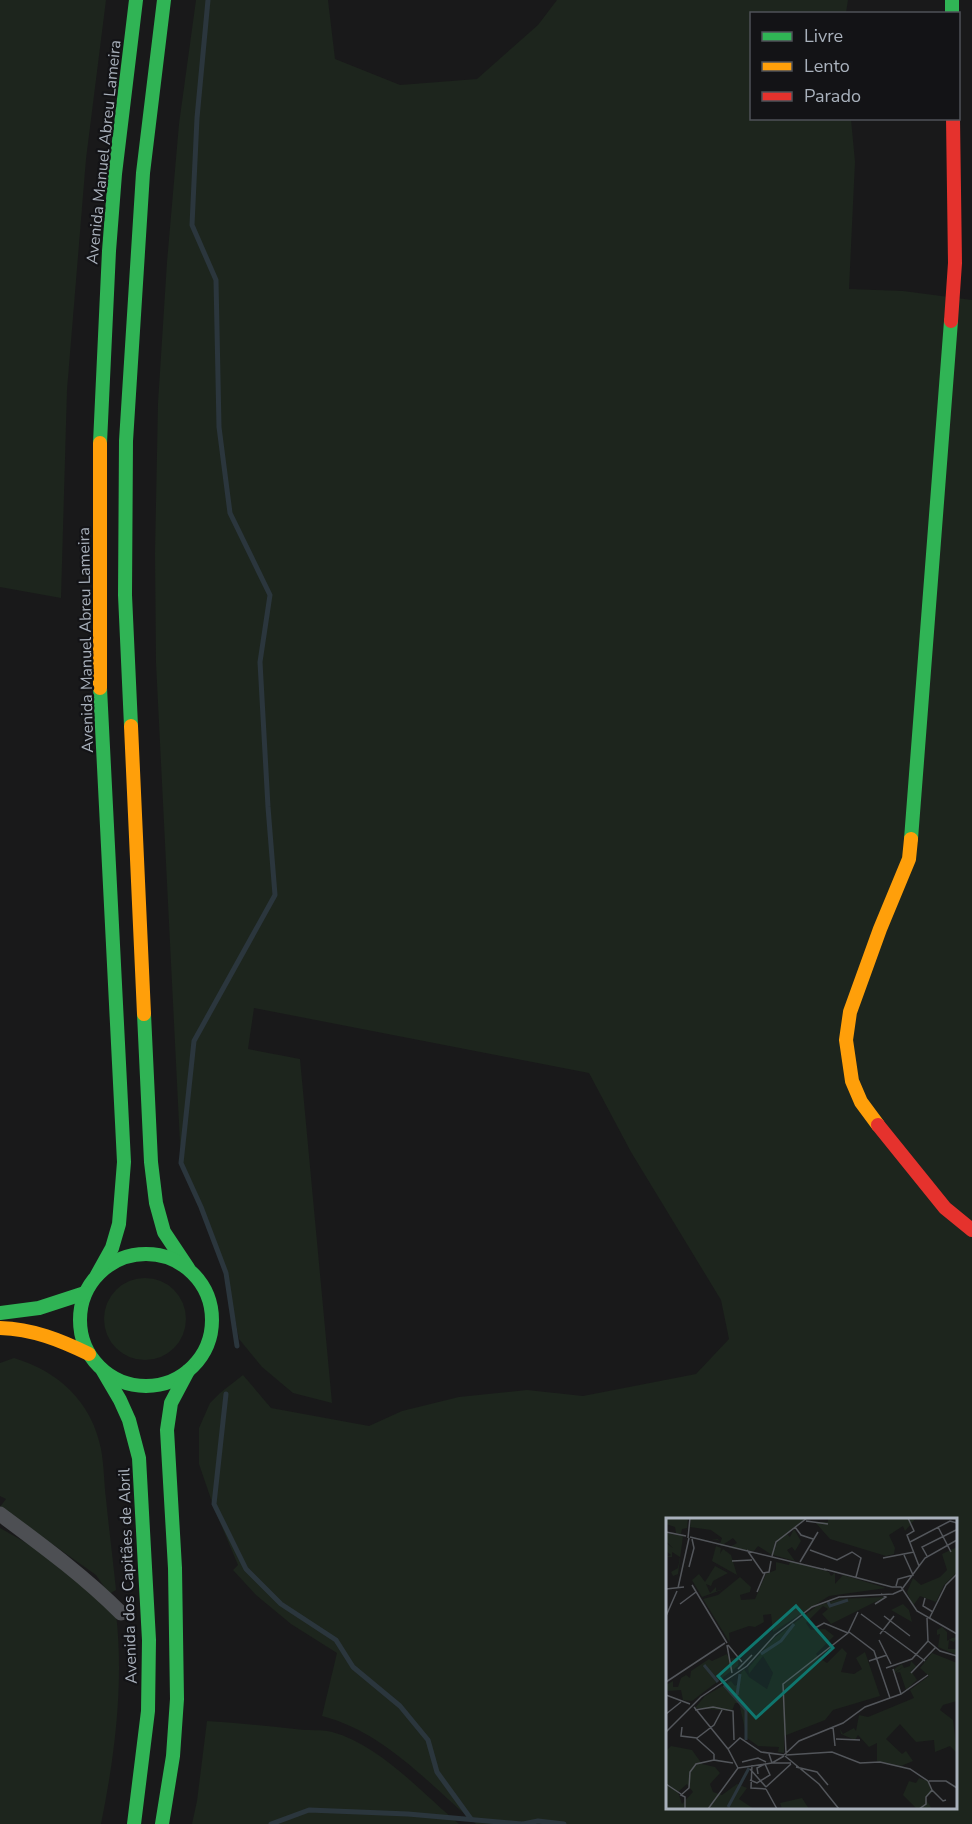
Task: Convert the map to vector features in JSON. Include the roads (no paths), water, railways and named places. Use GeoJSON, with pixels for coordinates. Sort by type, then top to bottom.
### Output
{"type":"FeatureCollection","features":[{"type":"Feature","properties":{"kind":"main road","name":"Avenida Manuel Abreu Lameira"},"geometry":{"type":"LineString","coordinates":[[97,1275],[112,1248],[119,1224],[124,1162],[99,667],[100,439],[114,185],[136,0]]}},
{"type":"Feature","properties":{"kind":"main road"},"geometry":{"type":"LineString","coordinates":[[162,1824],[173,1756],[177,1699],[175,1568],[166,1430],[171,1403],[177,1388],[188,1371],[200,1359],[212,1328],[212,1311],[207,1295],[164,1232],[156,1203],[151,1162],[125,595],[126,441],[132,335],[143,173],[164,0]]}},
{"type":"Feature","properties":{"kind":"main road"},"geometry":{"type":"LineString","coordinates":[[953,120],[955,263],[909,859],[850,1012],[846,1040],[852,1081],[861,1102],[945,1208],[972,1230]]}},
{"type":"Feature","properties":{"kind":"main road"},"geometry":{"type":"LineString","coordinates":[[188,1268],[166,1257],[141,1254],[117,1260],[97,1275],[85,1293],[80,1313],[81,1335],[89,1354],[103,1371],[118,1381],[136,1386],[154,1386],[172,1381],[188,1371]]}},
{"type":"Feature","properties":{"kind":"main road"},"geometry":{"type":"LineString","coordinates":[[0,1313],[39,1308],[85,1293]]}},
{"type":"Feature","properties":{"kind":"main road"},"geometry":{"type":"LineString","coordinates":[[0,1328],[33,1331],[52,1336],[89,1354]]}},
{"type":"Feature","properties":{"kind":"main road","name":"Avenida dos Capitães de Abril"},"geometry":{"type":"LineString","coordinates":[[103,1371],[129,1420],[139,1458],[149,1652],[148,1711],[134,1824]]}},
{"type":"Feature","properties":{"kind":"street"},"geometry":{"type":"LineString","coordinates":[[0,1514],[75,1571],[121,1613]]}},
{"type":"Feature","properties":{"kind":"waterway"},"geometry":{"type":"LineString","coordinates":[[208,0],[197,118],[192,225],[216,280],[219,427],[230,513],[270,595],[260,662],[275,895],[194,1041],[181,1163],[201,1207],[226,1273],[237,1346]]}},
{"type":"Feature","properties":{"kind":"waterway"},"geometry":{"type":"LineString","coordinates":[[226,1394],[214,1504],[246,1569],[281,1604],[336,1640],[353,1667],[400,1706],[428,1740],[437,1772],[471,1819]]}},
{"type":"Feature","properties":{"kind":"waterway"},"geometry":{"type":"LineString","coordinates":[[271,1824],[309,1810],[408,1814],[522,1824]]}},
{"type":"Feature","properties":{"kind":"waterway"},"geometry":{"type":"LineString","coordinates":[[523,1824],[538,1821],[564,1824]]}}]}
